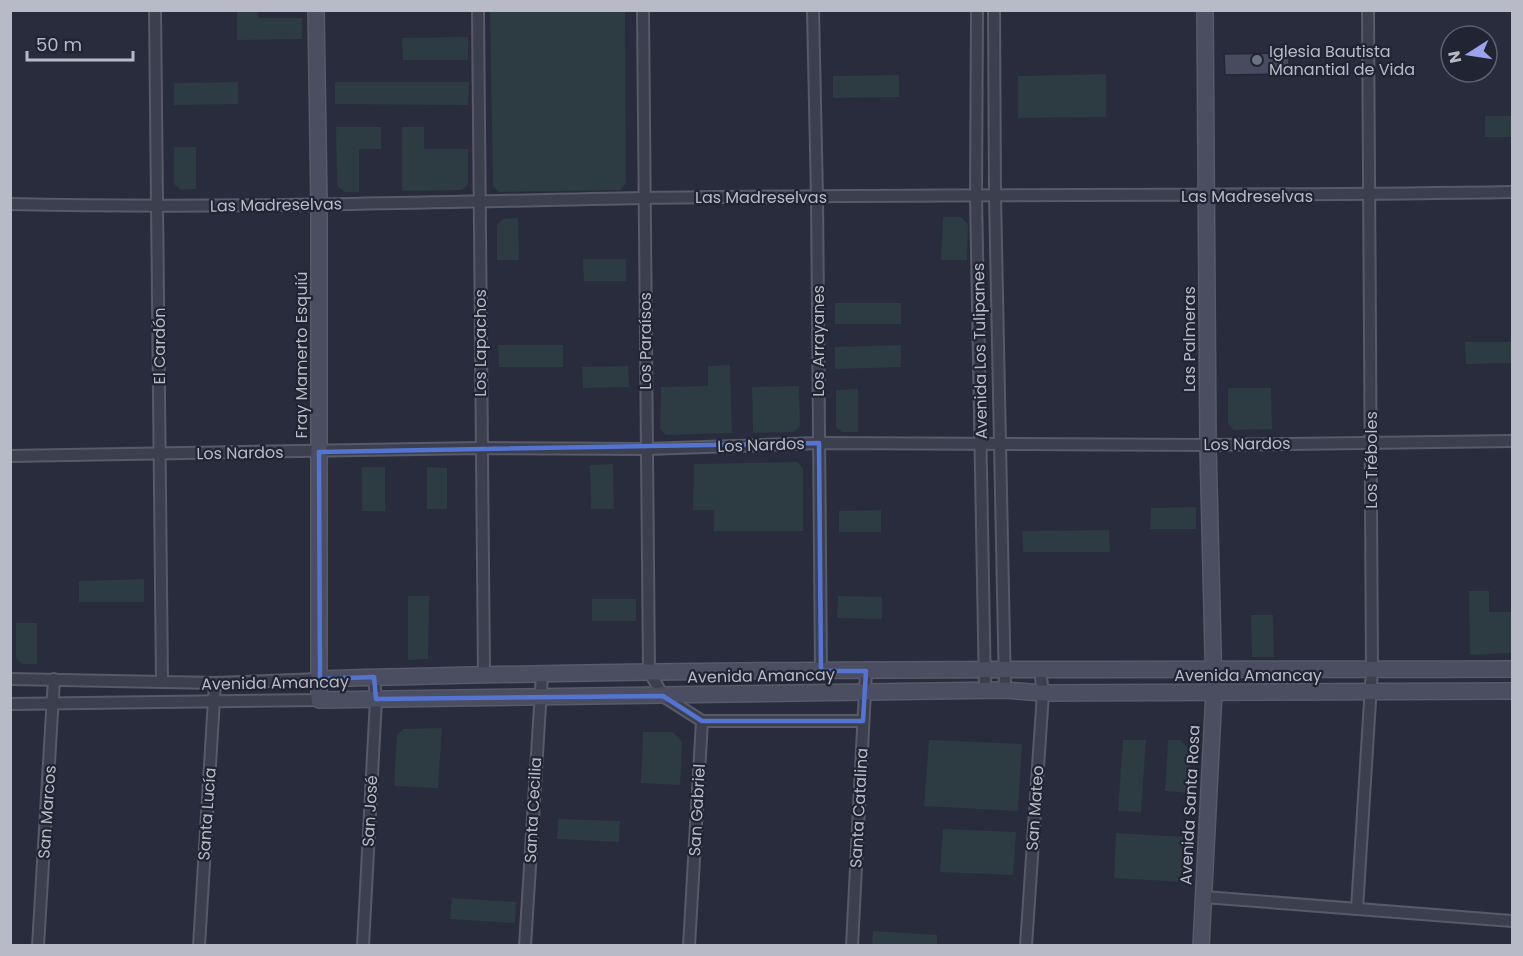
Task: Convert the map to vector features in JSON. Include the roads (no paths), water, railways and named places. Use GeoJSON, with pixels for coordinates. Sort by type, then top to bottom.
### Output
{"type":"FeatureCollection","features":[{"type":"Feature","properties":{"kind":"street","name":"El Cardón"},"geometry":{"type":"LineString","coordinates":[[155,10],[162,682]]}},
{"type":"Feature","properties":{"kind":"street","name":"Fray Mamerto Esquiú"},"geometry":{"type":"LineString","coordinates":[[316,10],[319,205],[319,700]]}},
{"type":"Feature","properties":{"kind":"street","name":"Los Lapachos"},"geometry":{"type":"LineString","coordinates":[[478,10],[480,448],[484,675]]}},
{"type":"Feature","properties":{"kind":"street","name":"Los Paraísos"},"geometry":{"type":"LineString","coordinates":[[644,10],[649,671]]}},
{"type":"Feature","properties":{"kind":"street","name":"Los Arrayanes"},"geometry":{"type":"LineString","coordinates":[[813,10],[821,671]]}},
{"type":"Feature","properties":{"kind":"street","name":"Avenida Los Tulipanes"},"geometry":{"type":"LineString","coordinates":[[976,10],[976,196],[985,691]]}},
{"type":"Feature","properties":{"kind":"street","name":"Avenida Los Tulipanes"},"geometry":{"type":"LineString","coordinates":[[994,10],[995,196],[1005,690]]}},
{"type":"Feature","properties":{"kind":"street","name":"Las Palmeras"},"geometry":{"type":"LineString","coordinates":[[1205,10],[1212,667]]}},
{"type":"Feature","properties":{"kind":"street","name":"Los Tréboles"},"geometry":{"type":"LineString","coordinates":[[1357,909],[1372,669],[1368,10]]}},
{"type":"Feature","properties":{"kind":"street","name":"Las Madreselvas"},"geometry":{"type":"LineString","coordinates":[[10,204],[158,207],[480,203],[645,198],[1368,195],[1512,192]]}},
{"type":"Feature","properties":{"kind":"street","name":"Los Nardos"},"geometry":{"type":"LineString","coordinates":[[10,456],[480,448],[646,449],[819,443],[1208,445],[1512,441]]}},
{"type":"Feature","properties":{"kind":"street","name":"Avenida Amancay"},"geometry":{"type":"LineString","coordinates":[[10,679],[215,682],[649,671],[1212,667],[1512,669]]}},
{"type":"Feature","properties":{"kind":"street","name":"Avenida Santa Rosa"},"geometry":{"type":"LineString","coordinates":[[1201,945],[1214,692],[1212,667]]}},
{"type":"Feature","properties":{"kind":"street","name":"San Mateo"},"geometry":{"type":"LineString","coordinates":[[1026,945],[1043,693],[1040,670]]}},
{"type":"Feature","properties":{"kind":"street"},"geometry":{"type":"LineString","coordinates":[[649,671],[663,696],[702,721],[863,721]]}},
{"type":"Feature","properties":{"kind":"street","name":"Santa Catalina"},"geometry":{"type":"LineString","coordinates":[[852,945],[866,671]]}},
{"type":"Feature","properties":{"kind":"street","name":"Santa Cecilia"},"geometry":{"type":"LineString","coordinates":[[525,945],[542,674]]}},
{"type":"Feature","properties":{"kind":"street","name":"San José"},"geometry":{"type":"LineString","coordinates":[[363,945],[376,699],[374,677]]}},
{"type":"Feature","properties":{"kind":"street","name":"San Marcos"},"geometry":{"type":"LineString","coordinates":[[38,945],[54,679]]}},
{"type":"Feature","properties":{"kind":"street","name":"Santa Lucía"},"geometry":{"type":"LineString","coordinates":[[199,945],[215,682]]}},
{"type":"Feature","properties":{"kind":"street","name":"Avenida Amancay"},"geometry":{"type":"LineString","coordinates":[[10,704],[1005,690],[1043,693],[1371,694],[1512,691]]}},
{"type":"Feature","properties":{"kind":"street","name":"San Gabriel"},"geometry":{"type":"LineString","coordinates":[[689,945],[702,721]]}},
{"type":"Feature","properties":{"kind":"street"},"geometry":{"type":"LineString","coordinates":[[1204,897],[1512,921]]}},
{"type":"Feature","properties":{"kind":"place","name":"Iglesia Bautista Manantial de Vida"},"geometry":{"type":"Point","coordinates":[1257,60]}}]}
